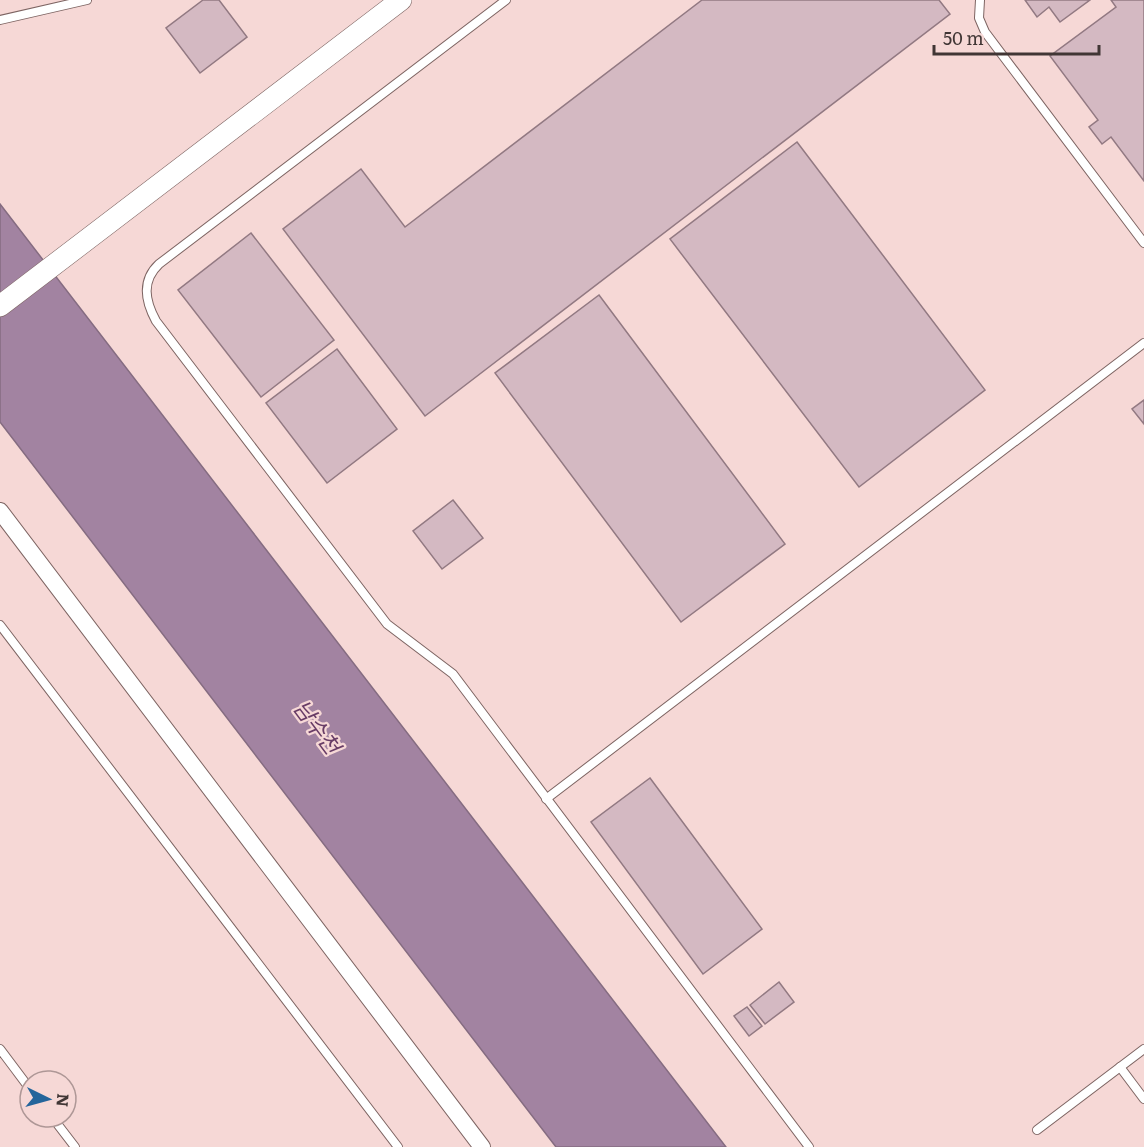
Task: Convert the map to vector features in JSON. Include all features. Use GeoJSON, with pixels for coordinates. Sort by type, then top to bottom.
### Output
{"type":"FeatureCollection","features":[{"type":"Feature","properties":{"kind":"street"},"geometry":{"type":"LineString","coordinates":[[0,306],[401,0]]}},
{"type":"Feature","properties":{"kind":"street"},"geometry":{"type":"LineString","coordinates":[[0,511],[482,1147]]}},
{"type":"Feature","properties":{"kind":"lane"},"geometry":{"type":"LineString","coordinates":[[0,20],[87,0]]}},
{"type":"Feature","properties":{"kind":"lane"},"geometry":{"type":"LineString","coordinates":[[506,0],[159,264],[147,283],[146,299],[156,321],[387,624],[453,674],[809,1147]]}},
{"type":"Feature","properties":{"kind":"lane"},"geometry":{"type":"LineString","coordinates":[[980,0],[979,18],[985,32],[1144,243]]}},
{"type":"Feature","properties":{"kind":"lane"},"geometry":{"type":"LineString","coordinates":[[546,799],[1144,343]]}},
{"type":"Feature","properties":{"kind":"lane"},"geometry":{"type":"LineString","coordinates":[[0,625],[398,1147]]}},
{"type":"Feature","properties":{"kind":"lane"},"geometry":{"type":"LineString","coordinates":[[0,1049],[18,1073]]}},
{"type":"Feature","properties":{"kind":"lane"},"geometry":{"type":"LineString","coordinates":[[1037,1131],[1144,1049]]}},
{"type":"Feature","properties":{"kind":"lane"},"geometry":{"type":"LineString","coordinates":[[1120,1067],[1144,1099]]}},
{"type":"Feature","properties":{"kind":"lane"},"geometry":{"type":"LineString","coordinates":[[61,1129],[75,1147]]}},
{"type":"Feature","properties":{"kind":"water","name":"남수천"},"geometry":{"type":"Polygon","coordinates":[[[0,204],[726,1147],[556,1147],[0,422],[0,204]]]}},
{"type":"Feature","properties":{"kind":"building"},"geometry":{"type":"Polygon","coordinates":[[[203,0],[219,0],[247,37],[200,73],[166,28],[203,0]]]}},
{"type":"Feature","properties":{"kind":"building"},"geometry":{"type":"Polygon","coordinates":[[[702,0],[939,0],[950,14],[425,416],[283,229],[361,169],[405,227],[702,0]]]}},
{"type":"Feature","properties":{"kind":"building"},"geometry":{"type":"Polygon","coordinates":[[[1025,0],[1090,0],[1060,22],[1049,7],[1037,17],[1025,0]]]}},
{"type":"Feature","properties":{"kind":"building"},"geometry":{"type":"Polygon","coordinates":[[[1111,0],[1144,0],[1144,181],[1111,137],[1102,144],[1089,127],[1098,120],[1050,56],[1116,7],[1111,0]]]}},
{"type":"Feature","properties":{"kind":"building"},"geometry":{"type":"Polygon","coordinates":[[[797,142],[985,390],[859,487],[670,239],[797,142]]]}},
{"type":"Feature","properties":{"kind":"building"},"geometry":{"type":"Polygon","coordinates":[[[251,233],[334,340],[261,397],[178,290],[251,233]]]}},
{"type":"Feature","properties":{"kind":"building"},"geometry":{"type":"Polygon","coordinates":[[[599,295],[785,544],[681,622],[495,373],[599,295]]]}},
{"type":"Feature","properties":{"kind":"building"},"geometry":{"type":"Polygon","coordinates":[[[337,349],[397,429],[327,483],[266,403],[337,349]]]}},
{"type":"Feature","properties":{"kind":"building"},"geometry":{"type":"Polygon","coordinates":[[[1144,400],[1144,424],[1132,409],[1144,400]]]}},
{"type":"Feature","properties":{"kind":"building"},"geometry":{"type":"Polygon","coordinates":[[[453,500],[483,538],[442,569],[413,531],[453,500]]]}},
{"type":"Feature","properties":{"kind":"building"},"geometry":{"type":"Polygon","coordinates":[[[650,778],[762,929],[703,974],[591,822],[650,778]]]}},
{"type":"Feature","properties":{"kind":"building"},"geometry":{"type":"Polygon","coordinates":[[[779,982],[794,1002],[765,1024],[750,1005],[779,982]]]}},
{"type":"Feature","properties":{"kind":"building"},"geometry":{"type":"Polygon","coordinates":[[[747,1007],[762,1026],[749,1036],[734,1016],[747,1007]]]}}]}
